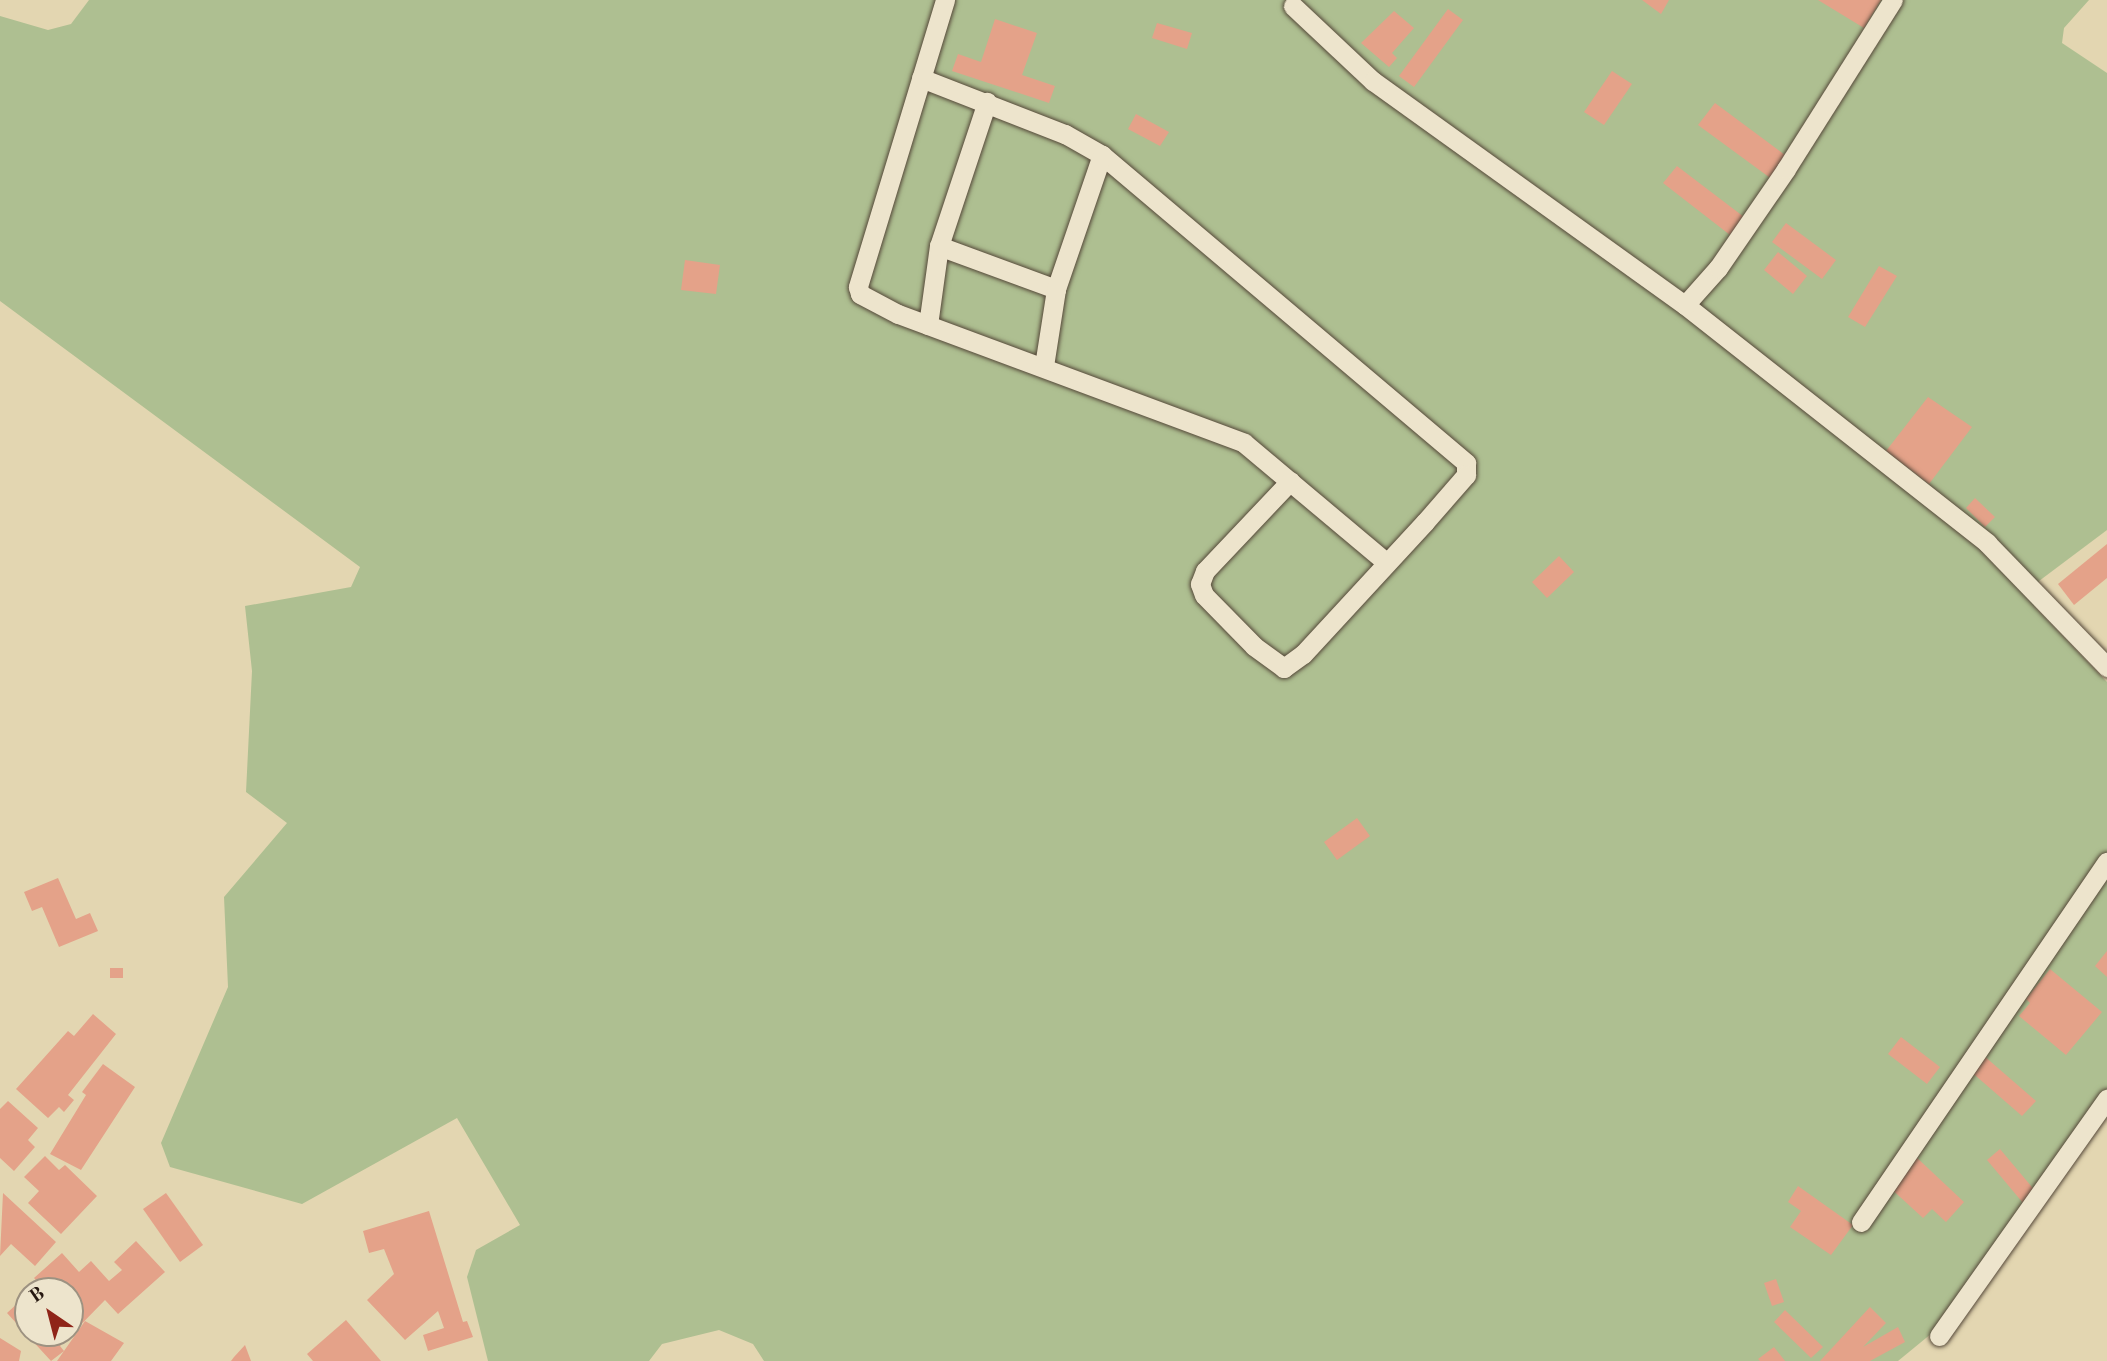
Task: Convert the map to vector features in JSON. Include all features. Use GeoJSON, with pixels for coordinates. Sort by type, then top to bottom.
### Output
{"type":"FeatureCollection","features":[{"type":"Feature","properties":{"kind":"street"},"geometry":{"type":"LineString","coordinates":[[945,0],[858,286],[867,300],[1244,443],[1386,562]]}},
{"type":"Feature","properties":{"kind":"street"},"geometry":{"type":"LineString","coordinates":[[1685,305],[1718,268],[1780,178],[1893,0]]}},
{"type":"Feature","properties":{"kind":"street"},"geometry":{"type":"LineString","coordinates":[[1293,6],[1373,80],[1685,305],[1987,543],[2107,667]]}},
{"type":"Feature","properties":{"kind":"street"},"geometry":{"type":"LineString","coordinates":[[921,78],[987,102],[1102,155],[1466,463],[1466,475],[1290,666],[1273,663],[1204,595],[1199,584],[1205,572],[1290,481]]}},
{"type":"Feature","properties":{"kind":"street"},"geometry":{"type":"LineString","coordinates":[[928,325],[939,246],[987,102]]}},
{"type":"Feature","properties":{"kind":"street"},"geometry":{"type":"LineString","coordinates":[[1044,366],[1056,289],[1102,155]]}},
{"type":"Feature","properties":{"kind":"street"},"geometry":{"type":"LineString","coordinates":[[939,246],[1056,289]]}},
{"type":"Feature","properties":{"kind":"street"},"geometry":{"type":"LineString","coordinates":[[1861,1222],[2107,862]]}},
{"type":"Feature","properties":{"kind":"street"},"geometry":{"type":"LineString","coordinates":[[1939,1336],[2107,1099]]}},
{"type":"Feature","properties":{"kind":"green space"},"geometry":{"type":"Polygon","coordinates":[[[89,0],[2089,0],[2064,28],[2062,43],[2107,73],[2107,530],[2039,581],[2034,606],[2107,682],[2107,1094],[1937,1329],[1898,1361],[764,1361],[753,1344],[719,1330],[662,1344],[649,1361],[488,1361],[467,1277],[476,1250],[520,1225],[457,1118],[302,1204],[170,1167],[161,1143],[228,987],[224,897],[287,823],[246,792],[252,671],[245,606],[351,587],[360,567],[0,301],[0,16],[48,30],[71,24],[89,0]]]}},
{"type":"Feature","properties":{"kind":"building"},"geometry":{"type":"Polygon","coordinates":[[[1642,0],[1669,0],[1661,14],[1642,0]]]}},
{"type":"Feature","properties":{"kind":"building"},"geometry":{"type":"Polygon","coordinates":[[[1818,0],[1881,0],[1864,28],[1818,0]]]}},
{"type":"Feature","properties":{"kind":"building"},"geometry":{"type":"Polygon","coordinates":[[[1448,9],[1463,20],[1414,87],[1399,76],[1448,9]]]}},
{"type":"Feature","properties":{"kind":"building"},"geometry":{"type":"Polygon","coordinates":[[[1394,11],[1414,28],[1392,53],[1397,58],[1389,67],[1361,43],[1394,11]]]}},
{"type":"Feature","properties":{"kind":"building"},"geometry":{"type":"Polygon","coordinates":[[[995,19],[1037,33],[1022,75],[1055,86],[1049,103],[952,71],[958,54],[981,62],[995,19]]]}},
{"type":"Feature","properties":{"kind":"building"},"geometry":{"type":"Polygon","coordinates":[[[1157,23],[1192,33],[1187,49],[1152,38],[1157,23]]]}},
{"type":"Feature","properties":{"kind":"building"},"geometry":{"type":"Polygon","coordinates":[[[1612,71],[1632,84],[1604,125],[1584,112],[1612,71]]]}},
{"type":"Feature","properties":{"kind":"building"},"geometry":{"type":"Polygon","coordinates":[[[1715,103],[1789,158],[1773,180],[1698,125],[1715,103]]]}},
{"type":"Feature","properties":{"kind":"building"},"geometry":{"type":"Polygon","coordinates":[[[1136,114],[1169,132],[1160,146],[1128,129],[1136,114]]]}},
{"type":"Feature","properties":{"kind":"building"},"geometry":{"type":"Polygon","coordinates":[[[1677,166],[1744,217],[1730,235],[1663,183],[1677,166]]]}},
{"type":"Feature","properties":{"kind":"building"},"geometry":{"type":"Polygon","coordinates":[[[1786,223],[1836,260],[1822,279],[1772,242],[1786,223]]]}},
{"type":"Feature","properties":{"kind":"building"},"geometry":{"type":"Polygon","coordinates":[[[1778,252],[1807,276],[1793,294],[1764,270],[1778,252]]]}},
{"type":"Feature","properties":{"kind":"building"},"geometry":{"type":"Polygon","coordinates":[[[685,260],[720,265],[716,294],[681,290],[685,260]]]}},
{"type":"Feature","properties":{"kind":"building"},"geometry":{"type":"Polygon","coordinates":[[[1879,266],[1897,276],[1865,327],[1848,317],[1879,266]]]}},
{"type":"Feature","properties":{"kind":"building"},"geometry":{"type":"Polygon","coordinates":[[[1928,397],[1972,427],[1929,484],[1886,451],[1928,397]]]}},
{"type":"Feature","properties":{"kind":"building"},"geometry":{"type":"Polygon","coordinates":[[[1975,498],[1995,517],[1985,527],[1966,508],[1975,498]]]}},
{"type":"Feature","properties":{"kind":"building"},"geometry":{"type":"Polygon","coordinates":[[[2107,544],[2107,578],[2074,605],[2058,584],[2107,544]]]}},
{"type":"Feature","properties":{"kind":"building"},"geometry":{"type":"Polygon","coordinates":[[[1559,556],[1574,572],[1547,598],[1532,582],[1559,556]]]}},
{"type":"Feature","properties":{"kind":"building"},"geometry":{"type":"Polygon","coordinates":[[[1357,818],[1370,836],[1337,860],[1324,842],[1357,818]]]}},
{"type":"Feature","properties":{"kind":"building"},"geometry":{"type":"Polygon","coordinates":[[[58,878],[76,919],[90,913],[98,931],[59,947],[42,907],[32,911],[24,892],[58,878]]]}},
{"type":"Feature","properties":{"kind":"building"},"geometry":{"type":"Polygon","coordinates":[[[2107,951],[2107,977],[2095,966],[2107,951]]]}},
{"type":"Feature","properties":{"kind":"building"},"geometry":{"type":"Polygon","coordinates":[[[110,968],[123,968],[123,978],[110,978],[110,968]]]}},
{"type":"Feature","properties":{"kind":"building"},"geometry":{"type":"Polygon","coordinates":[[[2050,969],[2102,1012],[2066,1055],[2019,1016],[2030,1003],[2026,999],[2050,969]]]}},
{"type":"Feature","properties":{"kind":"building"},"geometry":{"type":"Polygon","coordinates":[[[93,1014],[116,1034],[68,1095],[74,1100],[64,1112],[59,1107],[48,1118],[16,1089],[68,1031],[74,1036],[93,1014]]]}},
{"type":"Feature","properties":{"kind":"building"},"geometry":{"type":"Polygon","coordinates":[[[1901,1037],[1940,1067],[1927,1084],[1888,1054],[1901,1037]]]}},
{"type":"Feature","properties":{"kind":"building"},"geometry":{"type":"Polygon","coordinates":[[[1983,1055],[2036,1101],[2022,1116],[1969,1070],[1983,1055]]]}},
{"type":"Feature","properties":{"kind":"building"},"geometry":{"type":"Polygon","coordinates":[[[103,1064],[135,1087],[81,1170],[50,1154],[86,1095],[82,1092],[103,1064]]]}},
{"type":"Feature","properties":{"kind":"building"},"geometry":{"type":"Polygon","coordinates":[[[8,1101],[38,1128],[28,1140],[35,1147],[14,1171],[0,1158],[0,1109],[8,1101]]]}},
{"type":"Feature","properties":{"kind":"building"},"geometry":{"type":"Polygon","coordinates":[[[2000,1149],[2036,1192],[2023,1203],[1987,1160],[2000,1149]]]}},
{"type":"Feature","properties":{"kind":"building"},"geometry":{"type":"Polygon","coordinates":[[[1914,1155],[1964,1202],[1946,1222],[1932,1209],[1923,1218],[1887,1185],[1914,1155]]]}},
{"type":"Feature","properties":{"kind":"building"},"geometry":{"type":"Polygon","coordinates":[[[45,1156],[59,1170],[65,1165],[97,1196],[61,1234],[28,1203],[39,1191],[24,1177],[45,1156]]]}},
{"type":"Feature","properties":{"kind":"building"},"geometry":{"type":"Polygon","coordinates":[[[1798,1186],[1853,1225],[1831,1255],[1790,1227],[1801,1211],[1788,1202],[1798,1186]]]}},
{"type":"Feature","properties":{"kind":"building"},"geometry":{"type":"Polygon","coordinates":[[[3,1193],[56,1242],[35,1266],[11,1244],[0,1256],[3,1193]]]}},
{"type":"Feature","properties":{"kind":"building"},"geometry":{"type":"Polygon","coordinates":[[[166,1193],[203,1245],[180,1262],[143,1209],[166,1193]]]}},
{"type":"Feature","properties":{"kind":"building"},"geometry":{"type":"Polygon","coordinates":[[[429,1211],[463,1322],[467,1321],[473,1337],[428,1351],[423,1335],[444,1328],[438,1311],[405,1340],[367,1300],[394,1274],[384,1249],[369,1253],[363,1231],[429,1211]]]}},
{"type":"Feature","properties":{"kind":"building"},"geometry":{"type":"Polygon","coordinates":[[[136,1241],[165,1272],[118,1314],[105,1300],[84,1321],[84,1277],[35,1277],[62,1253],[79,1272],[91,1261],[109,1281],[122,1270],[114,1262],[136,1241]]]}},
{"type":"Feature","properties":{"kind":"building"},"geometry":{"type":"Polygon","coordinates":[[[1776,1279],[1784,1302],[1772,1306],[1764,1283],[1776,1279]]]}},
{"type":"Feature","properties":{"kind":"building"},"geometry":{"type":"Polygon","coordinates":[[[14,1307],[14,1321],[7,1313],[14,1307]]]}},
{"type":"Feature","properties":{"kind":"building"},"geometry":{"type":"Polygon","coordinates":[[[1870,1307],[1886,1323],[1863,1347],[1898,1327],[1905,1342],[1870,1361],[1820,1361],[1870,1307]]]}},
{"type":"Feature","properties":{"kind":"building"},"geometry":{"type":"Polygon","coordinates":[[[1785,1310],[1823,1347],[1811,1358],[1774,1322],[1785,1310]]]}},
{"type":"Feature","properties":{"kind":"building"},"geometry":{"type":"Polygon","coordinates":[[[346,1320],[381,1361],[313,1361],[307,1354],[346,1320]]]}},
{"type":"Feature","properties":{"kind":"building"},"geometry":{"type":"Polygon","coordinates":[[[84,1322],[124,1343],[111,1361],[57,1361],[67,1347],[84,1347],[84,1322]]]}},
{"type":"Feature","properties":{"kind":"building"},"geometry":{"type":"Polygon","coordinates":[[[0,1338],[21,1351],[19,1361],[0,1361],[0,1338]]]}},
{"type":"Feature","properties":{"kind":"building"},"geometry":{"type":"Polygon","coordinates":[[[245,1345],[251,1361],[231,1361],[234,1357],[245,1345]]]}},
{"type":"Feature","properties":{"kind":"building"},"geometry":{"type":"Polygon","coordinates":[[[38,1347],[61,1347],[64,1351],[51,1361],[38,1347]]]}},
{"type":"Feature","properties":{"kind":"building"},"geometry":{"type":"Polygon","coordinates":[[[1774,1347],[1785,1361],[1758,1359],[1774,1347]]]}}]}
